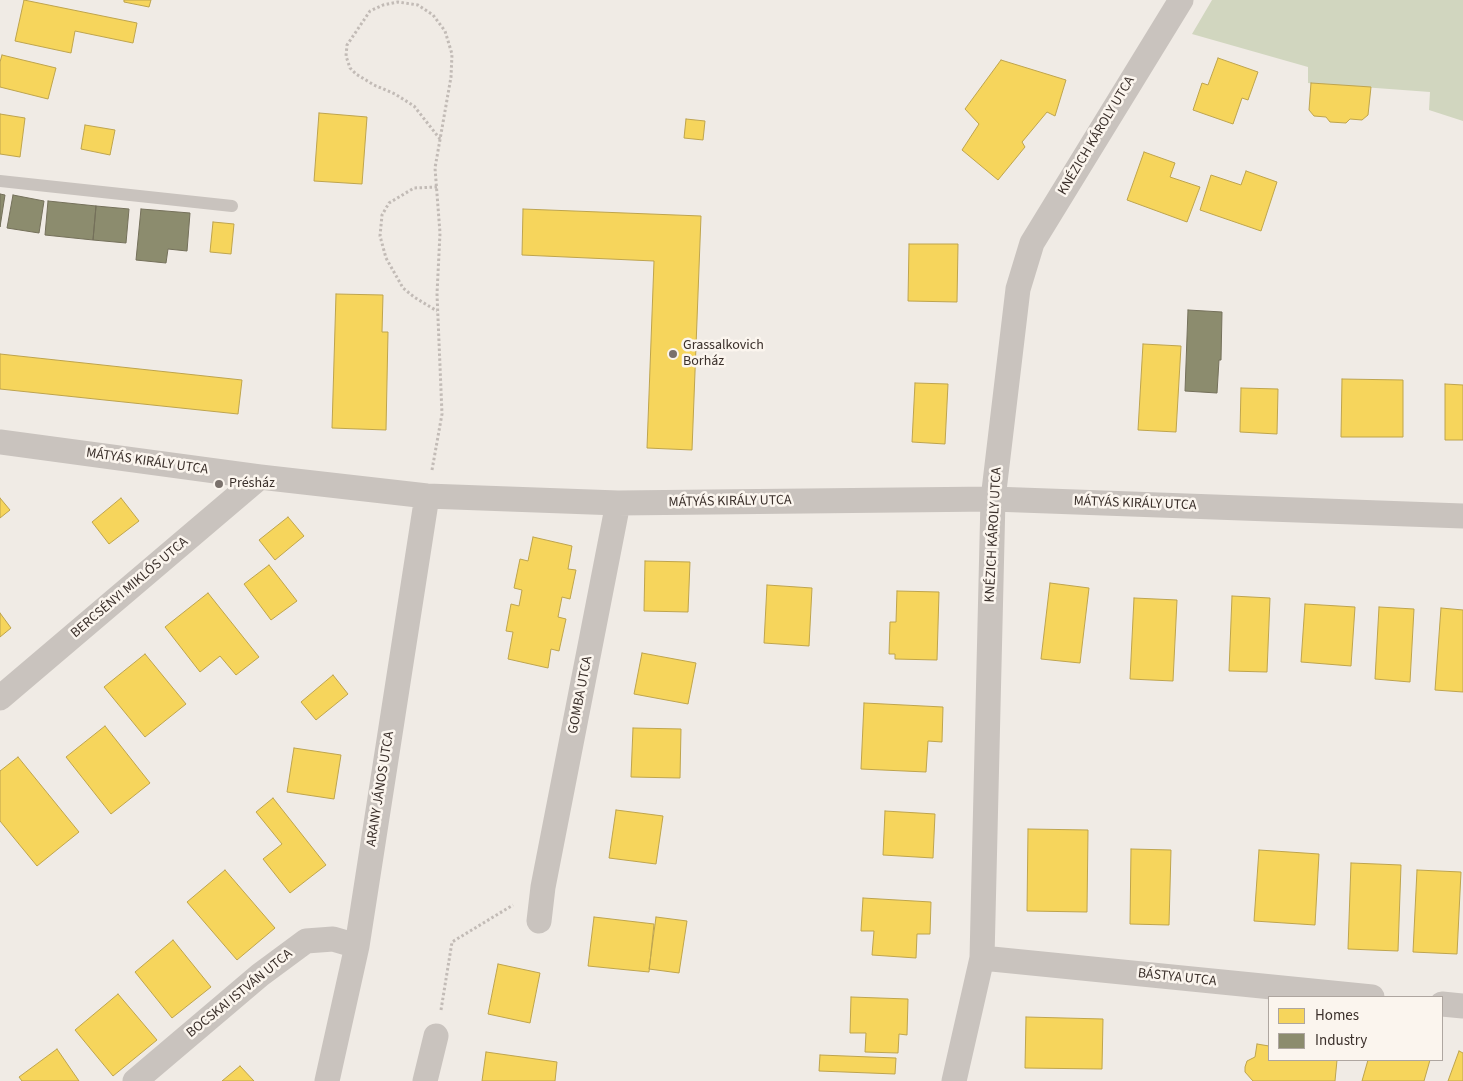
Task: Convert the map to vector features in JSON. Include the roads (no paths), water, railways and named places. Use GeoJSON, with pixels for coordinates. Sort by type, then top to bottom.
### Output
{"type":"FeatureCollection","features":[{"type":"Feature","properties":{"kind":"street","name":"KNÉZICH KÁROLY UTCA"},"geometry":{"type":"LineString","coordinates":[[954,1081],[982,958],[993,499],[1018,289],[1032,243],[1180,0]]}},
{"type":"Feature","properties":{"kind":"street","name":"MÁTYÁS KIRÁLY UTCA"},"geometry":{"type":"LineString","coordinates":[[0,442],[260,477],[427,496],[618,503],[993,499],[1463,516]]}},
{"type":"Feature","properties":{"kind":"street","name":"BERCSÉNYI MIKLÓS UTCA"},"geometry":{"type":"LineString","coordinates":[[0,698],[260,477]]}},
{"type":"Feature","properties":{"kind":"street","name":"ARANY JÁNOS UTCA"},"geometry":{"type":"LineString","coordinates":[[327,1081],[356,946],[427,496]]}},
{"type":"Feature","properties":{"kind":"street","name":"GOMBA UTCA"},"geometry":{"type":"LineString","coordinates":[[539,921],[543,887],[618,503]]}},
{"type":"Feature","properties":{"kind":"street","name":"BOCSKAI ISTVÁN UTCA"},"geometry":{"type":"LineString","coordinates":[[134,1081],[260,975],[306,941],[333,939],[356,946]]}},
{"type":"Feature","properties":{"kind":"street","name":"BÁSTYA UTCA"},"geometry":{"type":"LineString","coordinates":[[982,958],[1362,996]]}},
{"type":"Feature","properties":{"kind":"street"},"geometry":{"type":"LineString","coordinates":[[1443,1004],[1463,1006]]}},
{"type":"Feature","properties":{"kind":"street"},"geometry":{"type":"LineString","coordinates":[[425,1081],[436,1036]]}},
{"type":"Feature","properties":{"kind":"lane"},"geometry":{"type":"LineString","coordinates":[[0,182],[232,206]]}},
{"type":"Feature","properties":{"kind":"place","name":"Grassalkovich Borház"},"geometry":{"type":"Point","coordinates":[673,354]}},
{"type":"Feature","properties":{"kind":"place","name":"Présház"},"geometry":{"type":"Point","coordinates":[219,484]}}]}
